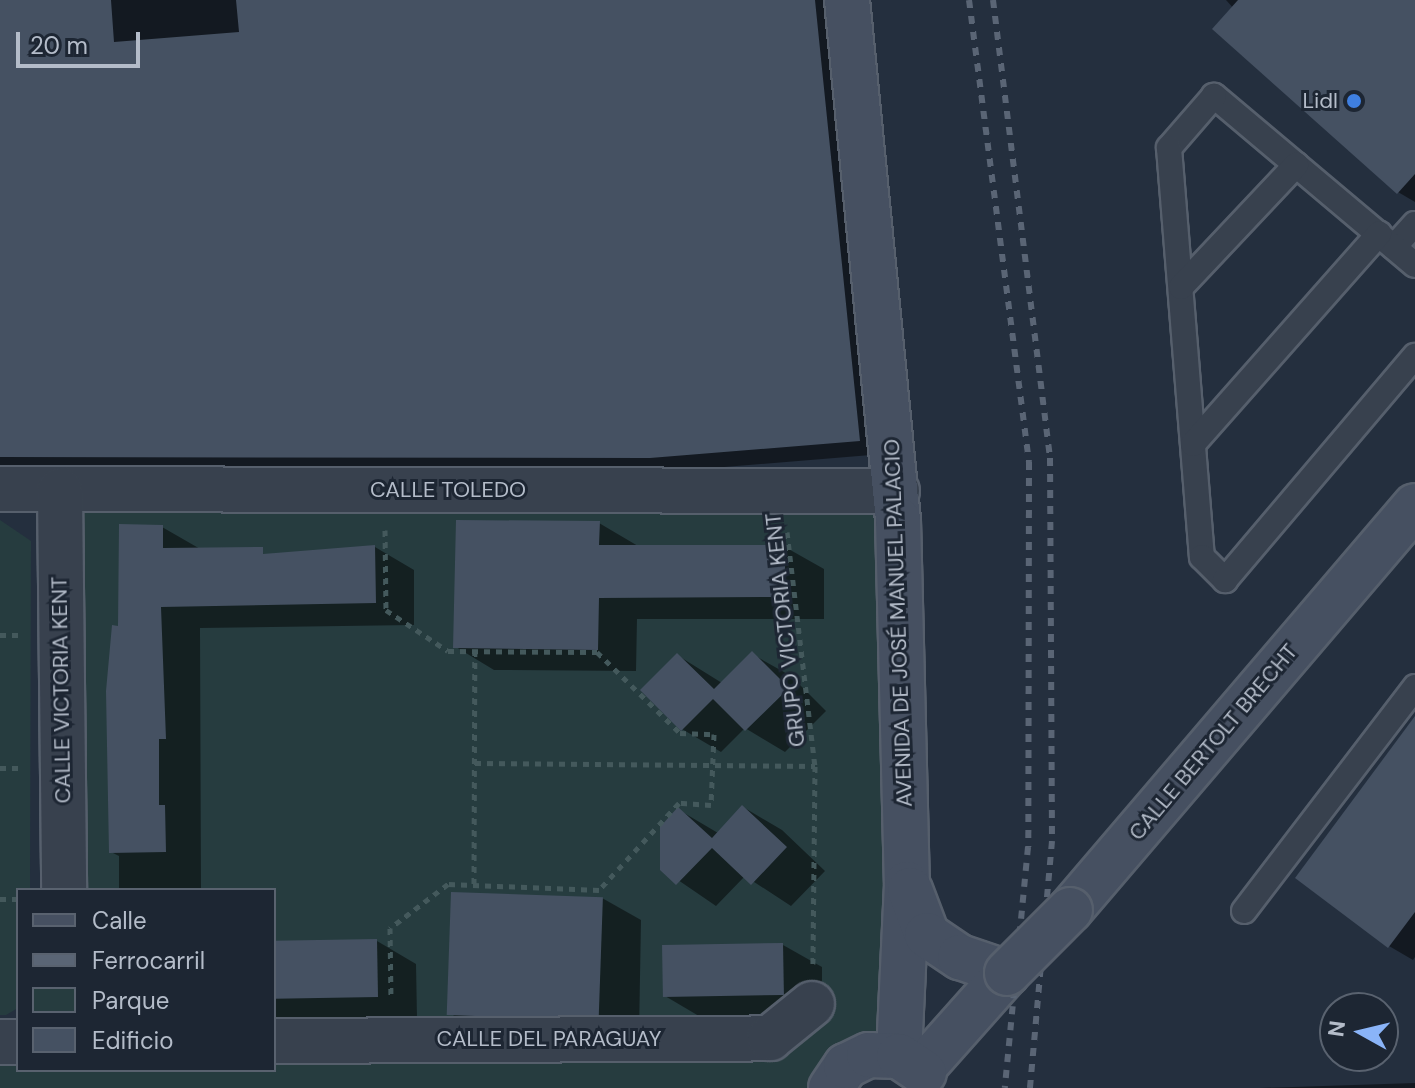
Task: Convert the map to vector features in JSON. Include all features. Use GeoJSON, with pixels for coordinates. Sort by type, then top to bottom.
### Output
{"type":"FeatureCollection","features":[{"type":"Feature","properties":{"kind":"main road","name":"AVENIDA DE JOSÉ MANUEL PALACIO"},"geometry":{"type":"LineString","coordinates":[[847,0],[897,491],[907,884],[918,1072]]}},
{"type":"Feature","properties":{"kind":"main road","name":"CALLE BERTOLT BRECHT"},"geometry":{"type":"LineString","coordinates":[[918,1072],[1007,973],[1070,910],[1415,506]]}},
{"type":"Feature","properties":{"kind":"main road"},"geometry":{"type":"LineString","coordinates":[[907,884],[927,935],[960,957],[1007,973]]}},
{"type":"Feature","properties":{"kind":"main road"},"geometry":{"type":"LineString","coordinates":[[831,1088],[855,1060],[918,1072]]}},
{"type":"Feature","properties":{"kind":"street","name":"CALLE TOLEDO"},"geometry":{"type":"LineString","coordinates":[[0,489],[897,491]]}},
{"type":"Feature","properties":{"kind":"street","name":"CALLE VICTORIA KENT"},"geometry":{"type":"LineString","coordinates":[[60,490],[64,888]]}},
{"type":"Feature","properties":{"kind":"street","name":"CALLE DEL PARAGUAY"},"geometry":{"type":"LineString","coordinates":[[276,1041],[770,1038],[812,1004]]}},
{"type":"Feature","properties":{"kind":"lane"},"geometry":{"type":"LineString","coordinates":[[1415,265],[1214,96],[1169,148],[1202,557],[1225,580],[1415,356]]}},
{"type":"Feature","properties":{"kind":"lane"},"geometry":{"type":"LineString","coordinates":[[1181,287],[1296,165]]}},
{"type":"Feature","properties":{"kind":"lane"},"geometry":{"type":"LineString","coordinates":[[1193,444],[1387,241],[1415,224]]}},
{"type":"Feature","properties":{"kind":"lane"},"geometry":{"type":"LineString","coordinates":[[1244,911],[1415,687]]}},
{"type":"Feature","properties":{"kind":"path"},"geometry":{"type":"LineString","coordinates":[[385,490],[386,610],[448,651],[597,652],[680,733],[714,734],[711,805],[679,803],[599,890],[448,884],[390,928],[392,1040]]}},
{"type":"Feature","properties":{"kind":"path","name":"GRUPO VICTORIA KENT"},"geometry":{"type":"LineString","coordinates":[[787,491],[815,766],[812,1004]]}},
{"type":"Feature","properties":{"kind":"path"},"geometry":{"type":"LineString","coordinates":[[474,884],[475,651]]}},
{"type":"Feature","properties":{"kind":"path","name":"GRUPO VICTORIA KENT"},"geometry":{"type":"LineString","coordinates":[[475,763],[815,766]]}},
{"type":"Feature","properties":{"kind":"path"},"geometry":{"type":"LineString","coordinates":[[0,768],[30,768]]}},
{"type":"Feature","properties":{"kind":"green space"},"geometry":{"type":"Polygon","coordinates":[[[60,490],[897,491],[899,1056],[831,1088],[0,1088],[0,1042],[16,1042],[16,1072],[276,1072],[276,888],[64,888],[60,490]]]}},
{"type":"Feature","properties":{"kind":"green space"},"geometry":{"type":"Polygon","coordinates":[[[0,520],[31,541],[30,888],[16,888],[16,1009],[0,1015],[0,520]]]}},
{"type":"Feature","properties":{"kind":"building"},"geometry":{"type":"Polygon","coordinates":[[[0,0],[111,0],[114,42],[239,32],[236,0],[815,0],[860,441],[650,458],[0,457],[0,0]]]}},
{"type":"Feature","properties":{"kind":"building","name":"Lidl"},"geometry":{"type":"Polygon","coordinates":[[[1238,0],[1415,0],[1415,174],[1397,194],[1212,29],[1238,0]]]}},
{"type":"Feature","properties":{"kind":"building"},"geometry":{"type":"Polygon","coordinates":[[[456,520],[600,521],[599,545],[785,545],[785,597],[599,598],[598,650],[453,648],[456,520]]]}},
{"type":"Feature","properties":{"kind":"building"},"geometry":{"type":"Polygon","coordinates":[[[119,524],[163,525],[163,548],[263,547],[263,554],[375,545],[376,603],[161,607],[166,739],[159,739],[159,805],[165,805],[166,852],[109,853],[106,691],[112,625],[118,626],[119,524]]]}},
{"type":"Feature","properties":{"kind":"building"},"geometry":{"type":"Polygon","coordinates":[[[752,651],[789,688],[745,731],[713,699],[681,731],[640,690],[677,653],[714,689],[752,651]]]}},
{"type":"Feature","properties":{"kind":"building"},"geometry":{"type":"Polygon","coordinates":[[[1415,716],[1415,912],[1388,948],[1295,878],[1415,716]]]}},
{"type":"Feature","properties":{"kind":"building"},"geometry":{"type":"Polygon","coordinates":[[[742,805],[787,847],[751,885],[712,848],[676,885],[660,870],[660,827],[678,807],[712,838],[742,805]]]}},
{"type":"Feature","properties":{"kind":"building"},"geometry":{"type":"Polygon","coordinates":[[[451,892],[603,897],[599,1020],[447,1015],[451,892]]]}},
{"type":"Feature","properties":{"kind":"building"},"geometry":{"type":"Polygon","coordinates":[[[377,939],[378,997],[276,999],[276,941],[377,939]]]}},
{"type":"Feature","properties":{"kind":"building"},"geometry":{"type":"Polygon","coordinates":[[[783,943],[784,995],[663,997],[662,945],[783,943]]]}},
{"type":"Feature","properties":{"kind":"railway"},"geometry":{"type":"LineString","coordinates":[[969,0],[1029,462],[1028,847],[1005,1088]]}},
{"type":"Feature","properties":{"kind":"railway"},"geometry":{"type":"LineString","coordinates":[[993,0],[1050,458],[1052,841],[1030,1088]]}},
{"type":"Feature","properties":{"kind":"place","name":"Lidl"},"geometry":{"type":"Point","coordinates":[1354,101]}}]}
